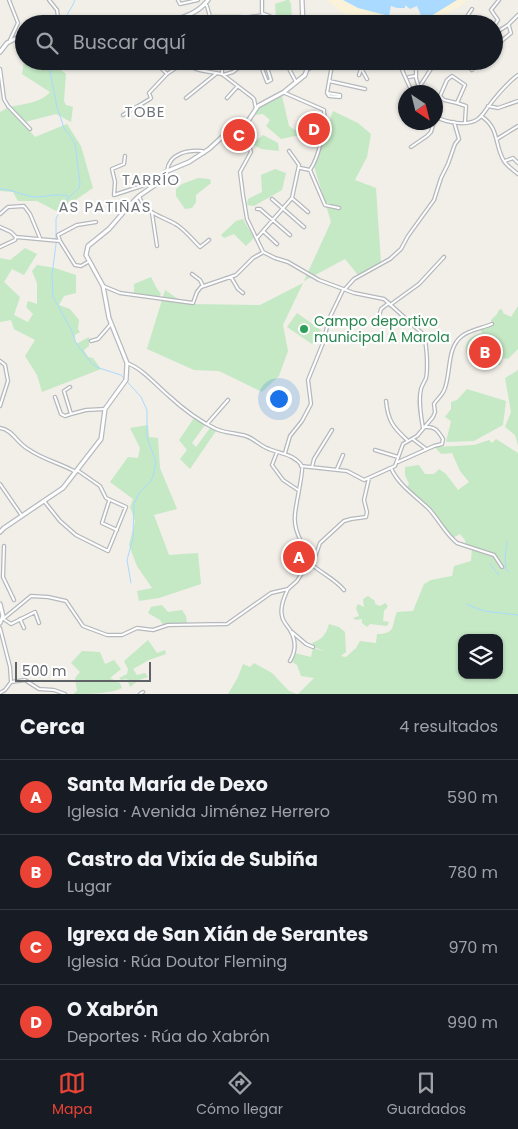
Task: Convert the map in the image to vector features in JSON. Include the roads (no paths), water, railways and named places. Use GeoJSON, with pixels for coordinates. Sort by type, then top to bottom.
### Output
{"type":"FeatureCollection","features":[{"type":"Feature","properties":{"kind":"main road"},"geometry":{"type":"LineString","coordinates":[[302,0],[303,15]]}},
{"type":"Feature","properties":{"kind":"main road"},"geometry":{"type":"LineString","coordinates":[[188,15],[203,2]]}},
{"type":"Feature","properties":{"kind":"main road"},"geometry":{"type":"LineString","coordinates":[[0,52],[4,45],[15,38]]}},
{"type":"Feature","properties":{"kind":"main road"},"geometry":{"type":"LineString","coordinates":[[0,532],[63,488],[101,439],[105,409],[126,380],[127,363],[111,324],[103,286],[94,268],[88,262],[86,252],[88,246],[109,229],[120,214],[139,196],[155,186],[167,171],[189,162],[204,153],[222,137],[244,127],[262,103],[284,92],[308,70]]}},
{"type":"Feature","properties":{"kind":"main road"},"geometry":{"type":"LineString","coordinates":[[0,604],[4,619],[0,623]]}},
{"type":"Feature","properties":{"kind":"street"},"geometry":{"type":"LineString","coordinates":[[9,0],[15,15]]}},
{"type":"Feature","properties":{"kind":"street"},"geometry":{"type":"LineString","coordinates":[[49,0],[57,10],[58,15]]}},
{"type":"Feature","properties":{"kind":"street"},"geometry":{"type":"LineString","coordinates":[[178,0],[180,4],[203,2],[207,6],[209,15]]}},
{"type":"Feature","properties":{"kind":"street"},"geometry":{"type":"LineString","coordinates":[[262,0],[262,13],[266,15]]}},
{"type":"Feature","properties":{"kind":"street"},"geometry":{"type":"LineString","coordinates":[[494,15],[491,10],[499,0]]}},
{"type":"Feature","properties":{"kind":"street"},"geometry":{"type":"LineString","coordinates":[[468,15],[472,9]]}},
{"type":"Feature","properties":{"kind":"street"},"geometry":{"type":"LineString","coordinates":[[503,28],[518,15]]}},
{"type":"Feature","properties":{"kind":"street"},"geometry":{"type":"LineString","coordinates":[[503,40],[511,33],[508,25]]}},
{"type":"Feature","properties":{"kind":"street"},"geometry":{"type":"LineString","coordinates":[[10,40],[15,29]]}},
{"type":"Feature","properties":{"kind":"street"},"geometry":{"type":"LineString","coordinates":[[0,69],[4,100],[30,129]]}},
{"type":"Feature","properties":{"kind":"street"},"geometry":{"type":"LineString","coordinates":[[163,70],[167,74]]}},
{"type":"Feature","properties":{"kind":"street"},"geometry":{"type":"LineString","coordinates":[[123,115],[150,99],[149,93],[173,70]]}},
{"type":"Feature","properties":{"kind":"street"},"geometry":{"type":"LineString","coordinates":[[198,70],[222,75],[254,99],[256,109]]}},
{"type":"Feature","properties":{"kind":"street"},"geometry":{"type":"LineString","coordinates":[[222,70],[222,75]]}},
{"type":"Feature","properties":{"kind":"street"},"geometry":{"type":"LineString","coordinates":[[222,75],[236,70]]}},
{"type":"Feature","properties":{"kind":"street"},"geometry":{"type":"LineString","coordinates":[[262,70],[267,82],[271,80],[268,70]]}},
{"type":"Feature","properties":{"kind":"street"},"geometry":{"type":"LineString","coordinates":[[290,70],[296,82]]}},
{"type":"Feature","properties":{"kind":"street"},"geometry":{"type":"LineString","coordinates":[[327,93],[331,70]]}},
{"type":"Feature","properties":{"kind":"street"},"geometry":{"type":"LineString","coordinates":[[359,75],[360,70]]}},
{"type":"Feature","properties":{"kind":"street"},"geometry":{"type":"LineString","coordinates":[[362,70],[367,79]]}},
{"type":"Feature","properties":{"kind":"street"},"geometry":{"type":"LineString","coordinates":[[402,70],[409,85]]}},
{"type":"Feature","properties":{"kind":"street"},"geometry":{"type":"LineString","coordinates":[[415,70],[418,85]]}},
{"type":"Feature","properties":{"kind":"street"},"geometry":{"type":"LineString","coordinates":[[421,85],[430,70]]}},
{"type":"Feature","properties":{"kind":"street"},"geometry":{"type":"LineString","coordinates":[[186,98],[218,73]]}},
{"type":"Feature","properties":{"kind":"street"},"geometry":{"type":"LineString","coordinates":[[443,120],[474,122],[511,80],[518,75]]}},
{"type":"Feature","properties":{"kind":"street"},"geometry":{"type":"LineString","coordinates":[[409,77],[415,76]]}},
{"type":"Feature","properties":{"kind":"street"},"geometry":{"type":"LineString","coordinates":[[457,103],[465,85],[452,76],[440,96],[444,100],[466,106],[465,122]]}},
{"type":"Feature","properties":{"kind":"street"},"geometry":{"type":"LineString","coordinates":[[329,81],[365,89]]}},
{"type":"Feature","properties":{"kind":"street"},"geometry":{"type":"LineString","coordinates":[[227,98],[238,86]]}},
{"type":"Feature","properties":{"kind":"street"},"geometry":{"type":"LineString","coordinates":[[284,92],[324,110],[325,116],[319,148],[310,170]]}},
{"type":"Feature","properties":{"kind":"street"},"geometry":{"type":"LineString","coordinates":[[488,106],[498,108],[518,101]]}},
{"type":"Feature","properties":{"kind":"street"},"geometry":{"type":"LineString","coordinates":[[481,116],[486,119],[495,132],[498,148],[504,161],[518,174]]}},
{"type":"Feature","properties":{"kind":"street"},"geometry":{"type":"LineString","coordinates":[[285,453],[290,436],[302,421],[311,404],[308,380],[323,343],[329,319],[344,289],[361,275],[396,254],[434,200],[440,178],[459,139],[454,122]]}},
{"type":"Feature","properties":{"kind":"street"},"geometry":{"type":"LineString","coordinates":[[497,139],[518,126]]}},
{"type":"Feature","properties":{"kind":"street"},"geometry":{"type":"LineString","coordinates":[[244,127],[251,152],[240,172],[246,219],[263,252],[288,262],[319,280],[344,289],[384,299],[418,330],[425,339],[426,375],[421,388],[420,400],[424,428]]}},
{"type":"Feature","properties":{"kind":"street"},"geometry":{"type":"LineString","coordinates":[[411,147],[427,136],[432,130]]}},
{"type":"Feature","properties":{"kind":"street"},"geometry":{"type":"LineString","coordinates":[[167,171],[168,166],[180,153],[188,150],[202,151],[204,153]]}},
{"type":"Feature","properties":{"kind":"street"},"geometry":{"type":"LineString","coordinates":[[257,238],[292,198],[299,168],[298,163],[289,151]]}},
{"type":"Feature","properties":{"kind":"street"},"geometry":{"type":"LineString","coordinates":[[125,156],[124,164],[112,169],[115,182],[114,195],[159,180]]}},
{"type":"Feature","properties":{"kind":"street"},"geometry":{"type":"LineString","coordinates":[[504,161],[513,158],[518,163]]}},
{"type":"Feature","properties":{"kind":"street"},"geometry":{"type":"LineString","coordinates":[[299,168],[310,170]]}},
{"type":"Feature","properties":{"kind":"street"},"geometry":{"type":"LineString","coordinates":[[310,170],[325,205],[339,208]]}},
{"type":"Feature","properties":{"kind":"street"},"geometry":{"type":"LineString","coordinates":[[139,196],[142,204],[152,213],[158,214],[178,226],[200,247],[209,240]]}},
{"type":"Feature","properties":{"kind":"street"},"geometry":{"type":"LineString","coordinates":[[292,198],[308,212]]}},
{"type":"Feature","properties":{"kind":"street"},"geometry":{"type":"LineString","coordinates":[[272,199],[304,227]]}},
{"type":"Feature","properties":{"kind":"street"},"geometry":{"type":"LineString","coordinates":[[0,214],[12,205],[24,206],[30,214],[40,238]]}},
{"type":"Feature","properties":{"kind":"street"},"geometry":{"type":"LineString","coordinates":[[257,209],[260,209],[290,235]]}},
{"type":"Feature","properties":{"kind":"street"},"geometry":{"type":"LineString","coordinates":[[152,213],[157,246]]}},
{"type":"Feature","properties":{"kind":"street"},"geometry":{"type":"LineString","coordinates":[[88,262],[81,266],[75,265],[58,235],[77,225],[96,222]]}},
{"type":"Feature","properties":{"kind":"street"},"geometry":{"type":"LineString","coordinates":[[0,227],[12,232],[16,237],[60,241]]}},
{"type":"Feature","properties":{"kind":"street"},"geometry":{"type":"LineString","coordinates":[[263,231],[277,244]]}},
{"type":"Feature","properties":{"kind":"street"},"geometry":{"type":"LineString","coordinates":[[0,247],[15,240],[16,237]]}},
{"type":"Feature","properties":{"kind":"street"},"geometry":{"type":"LineString","coordinates":[[103,286],[120,293],[193,303],[197,292],[203,286],[236,275],[253,258],[263,252]]}},
{"type":"Feature","properties":{"kind":"street"},"geometry":{"type":"LineString","coordinates":[[379,316],[381,309],[418,284],[444,257]]}},
{"type":"Feature","properties":{"kind":"street"},"geometry":{"type":"LineString","coordinates":[[192,274],[200,280],[203,286]]}},
{"type":"Feature","properties":{"kind":"street"},"geometry":{"type":"LineString","coordinates":[[231,277],[238,289],[243,293]]}},
{"type":"Feature","properties":{"kind":"street"},"geometry":{"type":"LineString","coordinates":[[91,342],[98,339],[111,324]]}},
{"type":"Feature","properties":{"kind":"street"},"geometry":{"type":"LineString","coordinates":[[398,462],[403,444],[407,440],[413,439],[424,428],[435,412],[434,404],[445,388],[450,368],[451,351],[461,336],[492,324]]}},
{"type":"Feature","properties":{"kind":"street"},"geometry":{"type":"LineString","coordinates":[[0,361],[5,365],[8,381],[0,406]]}},
{"type":"Feature","properties":{"kind":"street"},"geometry":{"type":"LineString","coordinates":[[127,363],[147,376],[186,411],[207,424],[218,430],[246,436],[277,452],[285,453],[301,466],[303,472],[294,517],[296,531],[307,552],[309,562],[319,571],[332,577],[344,590]]}},
{"type":"Feature","properties":{"kind":"street"},"geometry":{"type":"LineString","coordinates":[[70,387],[64,391],[71,414]]}},
{"type":"Feature","properties":{"kind":"street"},"geometry":{"type":"LineString","coordinates":[[55,397],[61,414],[65,416],[86,410],[105,409]]}},
{"type":"Feature","properties":{"kind":"street"},"geometry":{"type":"LineString","coordinates":[[207,424],[228,400]]}},
{"type":"Feature","properties":{"kind":"street"},"geometry":{"type":"LineString","coordinates":[[386,401],[389,420],[394,428],[407,440]]}},
{"type":"Feature","properties":{"kind":"street"},"geometry":{"type":"LineString","coordinates":[[301,466],[347,470],[364,480],[426,449],[442,444],[443,439],[438,430],[432,426],[424,428]]}},
{"type":"Feature","properties":{"kind":"street"},"geometry":{"type":"LineString","coordinates":[[0,428],[6,429],[31,452],[76,471],[100,486],[109,501],[126,507],[108,551],[76,535],[60,521],[44,501]]}},
{"type":"Feature","properties":{"kind":"street"},"geometry":{"type":"LineString","coordinates":[[312,467],[314,459],[332,430]]}},
{"type":"Feature","properties":{"kind":"street"},"geometry":{"type":"LineString","coordinates":[[413,439],[426,449]]}},
{"type":"Feature","properties":{"kind":"street"},"geometry":{"type":"LineString","coordinates":[[375,450],[398,457]]}},
{"type":"Feature","properties":{"kind":"street"},"geometry":{"type":"LineString","coordinates":[[277,452],[272,464],[282,480],[298,490]]}},
{"type":"Feature","properties":{"kind":"street"},"geometry":{"type":"LineString","coordinates":[[336,469],[343,455]]}},
{"type":"Feature","properties":{"kind":"street"},"geometry":{"type":"LineString","coordinates":[[391,468],[404,487],[430,511],[452,539],[457,543],[494,556],[502,567]]}},
{"type":"Feature","properties":{"kind":"street"},"geometry":{"type":"LineString","coordinates":[[39,623],[35,612],[11,624],[4,619],[32,596],[66,601],[83,626],[107,635],[122,635],[137,628],[153,630],[168,625],[227,624],[271,594],[288,589],[297,581],[314,557],[320,543],[344,521],[366,517],[368,512],[364,500],[369,478]]}},
{"type":"Feature","properties":{"kind":"street"},"geometry":{"type":"LineString","coordinates":[[0,484],[22,516]]}},
{"type":"Feature","properties":{"kind":"street"},"geometry":{"type":"LineString","coordinates":[[109,501],[102,523],[117,530]]}},
{"type":"Feature","properties":{"kind":"street"},"geometry":{"type":"LineString","coordinates":[[4,546],[1,578],[14,600]]}},
{"type":"Feature","properties":{"kind":"street"},"geometry":{"type":"LineString","coordinates":[[288,589],[281,613],[283,620],[292,632],[306,644],[313,647]]}},
{"type":"Feature","properties":{"kind":"street"},"geometry":{"type":"LineString","coordinates":[[20,619],[24,628]]}},
{"type":"Feature","properties":{"kind":"street"},"geometry":{"type":"LineString","coordinates":[[0,628],[10,667],[11,682],[5,690],[0,692]]}},
{"type":"Feature","properties":{"kind":"street"},"geometry":{"type":"LineString","coordinates":[[290,661],[295,652],[292,632]]}},
{"type":"Feature","properties":{"kind":"street"},"geometry":{"type":"LineString","coordinates":[[11,682],[25,680],[39,689],[54,690],[65,694]]}},
{"type":"Feature","properties":{"kind":"water"},"geometry":{"type":"Polygon","coordinates":[[[343,0],[457,0],[433,15],[421,15],[417,6],[410,9],[405,5],[405,8],[391,6],[389,15],[358,8],[343,0]]]}},
{"type":"Feature","properties":{"kind":"waterway"},"geometry":{"type":"LineString","coordinates":[[67,15],[75,0]]}},
{"type":"Feature","properties":{"kind":"waterway"},"geometry":{"type":"LineString","coordinates":[[50,70],[57,107],[64,128],[75,143],[80,184],[79,188],[64,202],[56,219],[56,244],[52,275],[53,297],[71,329],[76,343],[92,364],[121,375],[141,397],[147,410],[147,437],[156,462],[153,477],[139,493],[134,504],[133,538],[127,560],[131,583]]}},
{"type":"Feature","properties":{"kind":"waterway"},"geometry":{"type":"LineString","coordinates":[[0,189],[35,197],[68,196]]}},
{"type":"Feature","properties":{"kind":"waterway"},"geometry":{"type":"LineString","coordinates":[[506,568],[507,542]]}},
{"type":"Feature","properties":{"kind":"waterway"},"geometry":{"type":"LineString","coordinates":[[490,564],[499,575]]}},
{"type":"Feature","properties":{"kind":"waterway"},"geometry":{"type":"LineString","coordinates":[[506,569],[509,572]]}},
{"type":"Feature","properties":{"kind":"waterway"},"geometry":{"type":"LineString","coordinates":[[466,604],[484,611],[518,615]]}},
{"type":"Feature","properties":{"kind":"place","name":"O Xabrón"},"geometry":{"type":"Point","coordinates":[314,129]}},
{"type":"Feature","properties":{"kind":"place","name":"Igrexa de San Xián de Serantes"},"geometry":{"type":"Point","coordinates":[239,135]}},
{"type":"Feature","properties":{"kind":"place","name":"Campo deportivo municipal A Marola"},"geometry":{"type":"Point","coordinates":[304,329]}},
{"type":"Feature","properties":{"kind":"place","name":"Castro da Vixía de Subiña"},"geometry":{"type":"Point","coordinates":[485,352]}},
{"type":"Feature","properties":{"kind":"place","name":"Santa María de Dexo"},"geometry":{"type":"Point","coordinates":[299,557]}},
{"type":"Feature","properties":{"kind":"district","name":"TOBE"},"geometry":{"type":"Point","coordinates":[145,112]}},
{"type":"Feature","properties":{"kind":"district","name":"TARRÍO"},"geometry":{"type":"Point","coordinates":[151,180]}},
{"type":"Feature","properties":{"kind":"district","name":"AS PATIÑAS"},"geometry":{"type":"Point","coordinates":[105,207]}}]}
